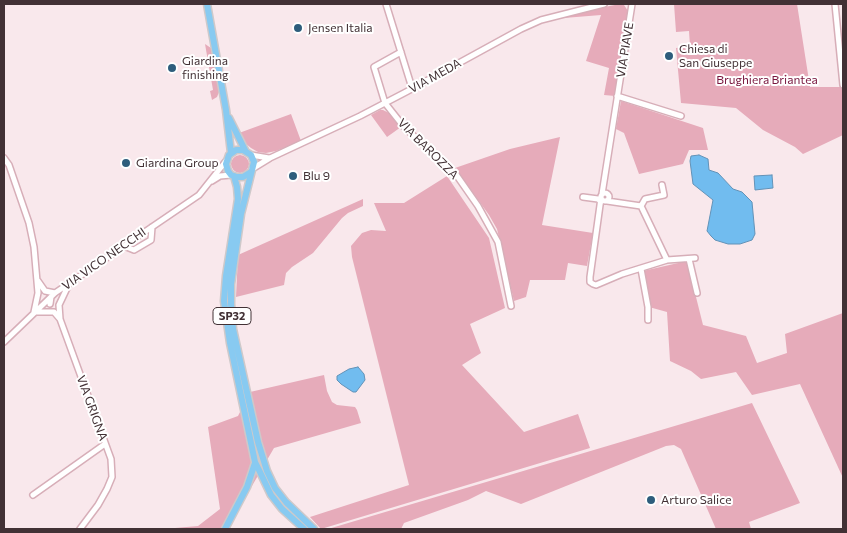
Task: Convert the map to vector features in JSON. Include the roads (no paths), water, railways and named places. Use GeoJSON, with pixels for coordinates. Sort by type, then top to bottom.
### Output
{"type":"FeatureCollection","features":[{"type":"Feature","properties":{"kind":"main road"},"geometry":{"type":"LineString","coordinates":[[206,4],[226,110],[230,153],[226,161],[226,168],[233,175],[243,177],[251,171],[254,162],[235,132],[226,110]]}},
{"type":"Feature","properties":{"kind":"main road"},"geometry":{"type":"LineString","coordinates":[[230,153],[236,150],[245,150]]}},
{"type":"Feature","properties":{"kind":"main road","name":"SP32"},"geometry":{"type":"LineString","coordinates":[[251,171],[241,214],[231,284],[233,329],[266,471],[275,488],[286,502],[314,529]]}},
{"type":"Feature","properties":{"kind":"main road","name":"SP32"},"geometry":{"type":"LineString","coordinates":[[233,175],[238,199],[226,276],[224,301],[226,324],[256,462],[271,495],[282,509],[304,529]]}},
{"type":"Feature","properties":{"kind":"main road"},"geometry":{"type":"LineString","coordinates":[[225,529],[247,487],[256,462]]}},
{"type":"Feature","properties":{"kind":"street"},"geometry":{"type":"LineString","coordinates":[[386,4],[412,88]]}},
{"type":"Feature","properties":{"kind":"street","name":"VIA MEDA"},"geometry":{"type":"LineString","coordinates":[[251,171],[270,158],[385,103],[521,29],[541,20],[590,5],[604,4]]}},
{"type":"Feature","properties":{"kind":"street","name":"VIA PIAVE"},"geometry":{"type":"LineString","coordinates":[[632,4],[617,96],[606,197],[590,282],[596,284],[641,269]]}},
{"type":"Feature","properties":{"kind":"street"},"geometry":{"type":"LineString","coordinates":[[835,4],[843,85]]}},
{"type":"Feature","properties":{"kind":"street"},"geometry":{"type":"LineString","coordinates":[[385,103],[374,66],[401,52]]}},
{"type":"Feature","properties":{"kind":"street"},"geometry":{"type":"LineString","coordinates":[[617,96],[681,116]]}},
{"type":"Feature","properties":{"kind":"street","name":"VIA BAROZZA"},"geometry":{"type":"LineString","coordinates":[[385,103],[404,127],[455,173],[478,206],[498,242],[511,306]]}},
{"type":"Feature","properties":{"kind":"street"},"geometry":{"type":"LineString","coordinates":[[251,155],[270,158]]}},
{"type":"Feature","properties":{"kind":"street"},"geometry":{"type":"LineString","coordinates":[[4,158],[9,165],[29,222],[38,280],[38,296],[34,312],[54,312]]}},
{"type":"Feature","properties":{"kind":"street","name":"VIA VICO NECCHI"},"geometry":{"type":"LineString","coordinates":[[4,342],[34,312],[47,303],[53,295],[199,195],[226,161]]}},
{"type":"Feature","properties":{"kind":"street","name":"VIA VICO NECCHI"},"geometry":{"type":"LineString","coordinates":[[210,183],[220,176],[233,175]]}},
{"type":"Feature","properties":{"kind":"street"},"geometry":{"type":"LineString","coordinates":[[641,206],[645,199],[664,195],[662,185]]}},
{"type":"Feature","properties":{"kind":"street"},"geometry":{"type":"LineString","coordinates":[[583,197],[598,199],[606,197],[641,206],[667,260]]}},
{"type":"Feature","properties":{"kind":"street"},"geometry":{"type":"LineString","coordinates":[[124,246],[134,250],[151,240],[152,226]]}},
{"type":"Feature","properties":{"kind":"street"},"geometry":{"type":"LineString","coordinates":[[648,320],[648,307],[641,269],[667,260],[692,258],[697,293]]}},
{"type":"Feature","properties":{"kind":"street"},"geometry":{"type":"LineString","coordinates":[[38,280],[45,291],[53,295],[59,305]]}},
{"type":"Feature","properties":{"kind":"street","name":"VIA GRIGNA"},"geometry":{"type":"LineString","coordinates":[[69,283],[59,305],[60,319],[111,459],[112,477],[98,505],[80,529]]}},
{"type":"Feature","properties":{"kind":"street"},"geometry":{"type":"LineString","coordinates":[[38,296],[47,303],[60,319]]}},
{"type":"Feature","properties":{"kind":"street"},"geometry":{"type":"LineString","coordinates":[[33,495],[105,444]]}},
{"type":"Feature","properties":{"kind":"water"},"geometry":{"type":"Polygon","coordinates":[[[699,155],[708,159],[709,170],[718,173],[733,189],[742,192],[752,202],[755,234],[752,240],[740,244],[728,244],[715,240],[707,231],[713,200],[693,184],[690,161],[691,156],[699,155]]]}},
{"type":"Feature","properties":{"kind":"water"},"geometry":{"type":"Polygon","coordinates":[[[772,175],[773,188],[755,190],[754,176],[772,175]]]}},
{"type":"Feature","properties":{"kind":"water"},"geometry":{"type":"Polygon","coordinates":[[[358,367],[364,374],[365,380],[356,392],[353,392],[337,380],[337,376],[349,369],[358,367]]]}},
{"type":"Feature","properties":{"kind":"place","name":"Jensen Italia"},"geometry":{"type":"Point","coordinates":[298,28]}},
{"type":"Feature","properties":{"kind":"place","name":"Chiesa di San Giuseppe"},"geometry":{"type":"Point","coordinates":[669,56]}},
{"type":"Feature","properties":{"kind":"place","name":"Giardina finishing"},"geometry":{"type":"Point","coordinates":[172,68]}},
{"type":"Feature","properties":{"kind":"place","name":"Giardina Group"},"geometry":{"type":"Point","coordinates":[126,163]}},
{"type":"Feature","properties":{"kind":"place","name":"Blu 9"},"geometry":{"type":"Point","coordinates":[293,176]}},
{"type":"Feature","properties":{"kind":"place","name":"Arturo Salice"},"geometry":{"type":"Point","coordinates":[651,500]}},
{"type":"Feature","properties":{"kind":"park label","name":"Brughiera Briantea"},"geometry":{"type":"Point","coordinates":[767,80]}}]}
